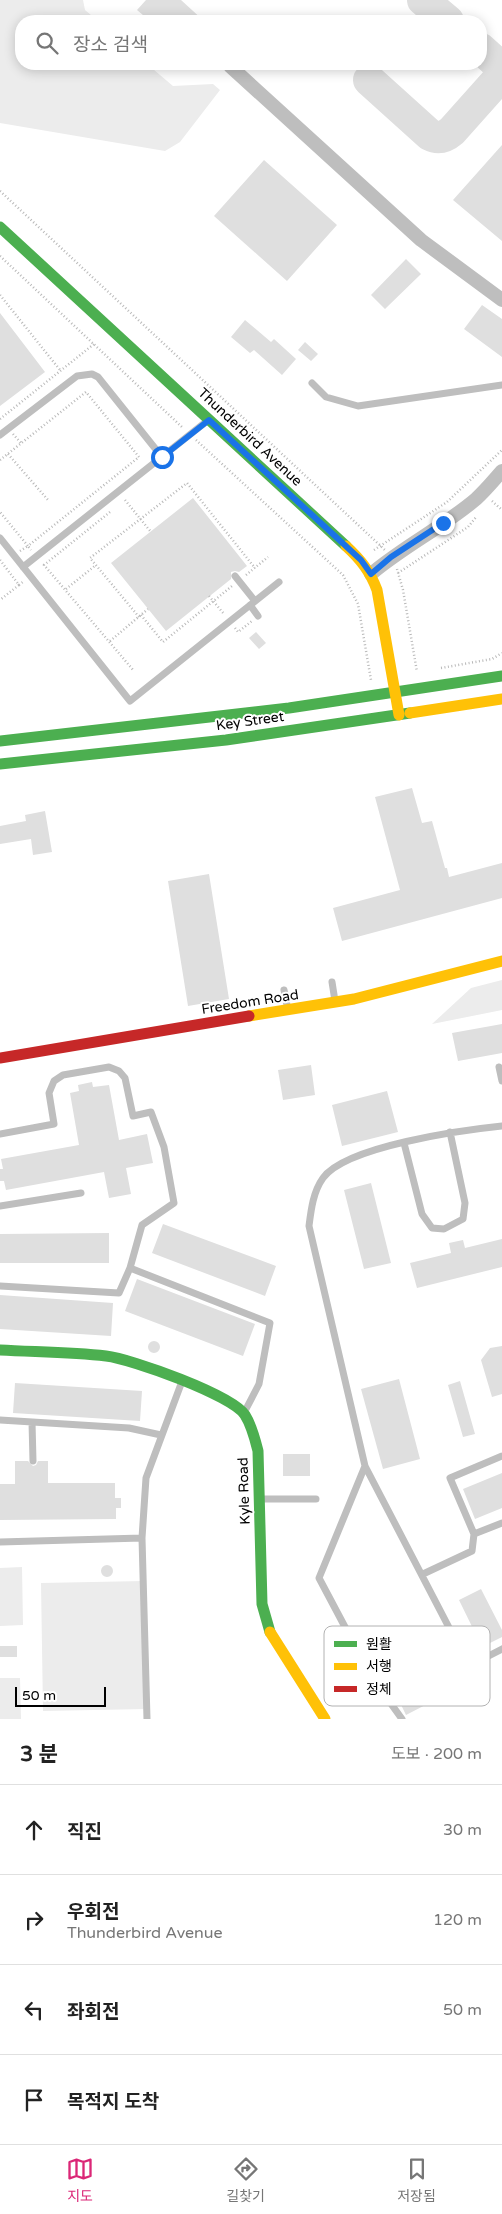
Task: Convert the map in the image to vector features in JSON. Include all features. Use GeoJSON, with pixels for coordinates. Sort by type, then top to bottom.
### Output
{"type":"FeatureCollection","features":[{"type":"Feature","properties":{"kind":"main road","name":"Thunderbird Avenue"},"geometry":{"type":"LineString","coordinates":[[0,227],[361,560],[371,574],[378,590],[399,714]]}},
{"type":"Feature","properties":{"kind":"main road","name":"Key Street"},"geometry":{"type":"LineString","coordinates":[[0,741],[280,710],[502,676]]}},
{"type":"Feature","properties":{"kind":"main road","name":"Key Street"},"geometry":{"type":"LineString","coordinates":[[0,764],[226,740],[502,699]]}},
{"type":"Feature","properties":{"kind":"main road","name":"Freedom Road"},"geometry":{"type":"LineString","coordinates":[[0,1058],[336,1002],[502,961]]}},
{"type":"Feature","properties":{"kind":"main road","name":"Kyle Road"},"geometry":{"type":"LineString","coordinates":[[0,1350],[108,1356],[225,1398],[244,1414],[258,1451],[262,1604],[268,1629],[319,1717]]}},
{"type":"Feature","properties":{"kind":"street"},"geometry":{"type":"LineString","coordinates":[[234,70],[421,240],[502,300]]}},
{"type":"Feature","properties":{"kind":"street"},"geometry":{"type":"LineString","coordinates":[[371,574],[391,557],[477,498],[502,471]]}},
{"type":"Feature","properties":{"kind":"lane"},"geometry":{"type":"LineString","coordinates":[[0,435],[76,376],[92,374],[98,377],[162,457]]}},
{"type":"Feature","properties":{"kind":"lane"},"geometry":{"type":"LineString","coordinates":[[312,383],[326,397],[358,406],[502,385]]}},
{"type":"Feature","properties":{"kind":"lane"},"geometry":{"type":"LineString","coordinates":[[24,567],[209,420]]}},
{"type":"Feature","properties":{"kind":"lane"},"geometry":{"type":"LineString","coordinates":[[0,538],[130,701],[279,582]]}},
{"type":"Feature","properties":{"kind":"lane"},"geometry":{"type":"LineString","coordinates":[[237,578],[253,603],[258,616]]}},
{"type":"Feature","properties":{"kind":"lane"},"geometry":{"type":"LineString","coordinates":[[332,982],[336,1002]]}},
{"type":"Feature","properties":{"kind":"lane"},"geometry":{"type":"LineString","coordinates":[[284,990],[288,1011]]}},
{"type":"Feature","properties":{"kind":"lane"},"geometry":{"type":"LineString","coordinates":[[0,1134],[54,1124],[48,1093],[54,1081],[63,1075],[109,1067],[119,1072],[124,1078],[133,1116],[151,1112],[164,1147],[174,1203],[142,1225],[130,1268],[120,1293],[0,1286]]}},
{"type":"Feature","properties":{"kind":"lane"},"geometry":{"type":"LineString","coordinates":[[499,1067],[502,1081]]}},
{"type":"Feature","properties":{"kind":"lane"},"geometry":{"type":"LineString","coordinates":[[449,1626],[365,1466],[309,1226],[313,1202],[323,1178],[345,1161],[363,1154],[450,1132],[502,1126]]}},
{"type":"Feature","properties":{"kind":"lane"},"geometry":{"type":"LineString","coordinates":[[404,1144],[422,1214],[432,1228],[444,1229],[463,1220],[465,1204],[450,1132]]}},
{"type":"Feature","properties":{"kind":"lane"},"geometry":{"type":"LineString","coordinates":[[0,1206],[81,1193]]}},
{"type":"Feature","properties":{"kind":"lane"},"geometry":{"type":"LineString","coordinates":[[130,1268],[270,1323],[259,1384],[244,1414]]}},
{"type":"Feature","properties":{"kind":"lane"},"geometry":{"type":"LineString","coordinates":[[147,1719],[142,1538],[146,1478],[182,1381]]}},
{"type":"Feature","properties":{"kind":"lane"},"geometry":{"type":"LineString","coordinates":[[0,1420],[129,1428],[161,1436]]}},
{"type":"Feature","properties":{"kind":"lane"},"geometry":{"type":"LineString","coordinates":[[32,1422],[33,1461]]}},
{"type":"Feature","properties":{"kind":"lane"},"geometry":{"type":"LineString","coordinates":[[423,1574],[472,1551],[474,1534],[450,1478],[502,1456]]}},
{"type":"Feature","properties":{"kind":"lane"},"geometry":{"type":"LineString","coordinates":[[344,1626],[319,1578],[365,1466]]}},
{"type":"Feature","properties":{"kind":"lane"},"geometry":{"type":"LineString","coordinates":[[259,1499],[316,1499]]}},
{"type":"Feature","properties":{"kind":"lane"},"geometry":{"type":"LineString","coordinates":[[474,1534],[502,1523]]}},
{"type":"Feature","properties":{"kind":"lane"},"geometry":{"type":"LineString","coordinates":[[0,1542],[142,1538]]}},
{"type":"Feature","properties":{"kind":"lane"},"geometry":{"type":"LineString","coordinates":[[490,1655],[502,1648]]}},
{"type":"Feature","properties":{"kind":"lane"},"geometry":{"type":"LineString","coordinates":[[393,1706],[402,1719]]}},
{"type":"Feature","properties":{"kind":"path"},"geometry":{"type":"LineString","coordinates":[[0,191],[381,544],[447,502],[502,450]]}},
{"type":"Feature","properties":{"kind":"path"},"geometry":{"type":"LineString","coordinates":[[0,256],[190,435],[343,575],[358,604],[372,680],[417,672],[398,573],[468,527],[480,513]]}},
{"type":"Feature","properties":{"kind":"path"},"geometry":{"type":"LineString","coordinates":[[0,295],[61,370]]}},
{"type":"Feature","properties":{"kind":"path"},"geometry":{"type":"LineString","coordinates":[[0,419],[94,344]]}},
{"type":"Feature","properties":{"kind":"path"},"geometry":{"type":"LineString","coordinates":[[0,460],[86,392],[139,457],[28,546],[0,512]]}},
{"type":"Feature","properties":{"kind":"path"},"geometry":{"type":"LineString","coordinates":[[8,454],[48,500]]}},
{"type":"Feature","properties":{"kind":"path"},"geometry":{"type":"LineString","coordinates":[[255,568],[187,483],[90,558],[163,642],[213,601],[237,578],[255,568],[268,557]]}},
{"type":"Feature","properties":{"kind":"path"},"geometry":{"type":"LineString","coordinates":[[128,496],[124,500],[151,532]]}},
{"type":"Feature","properties":{"kind":"path"},"geometry":{"type":"LineString","coordinates":[[486,506],[491,500],[502,510]]}},
{"type":"Feature","properties":{"kind":"path"},"geometry":{"type":"LineString","coordinates":[[110,512],[44,566],[66,589],[134,671]]}},
{"type":"Feature","properties":{"kind":"path"},"geometry":{"type":"LineString","coordinates":[[0,560],[19,585],[0,600]]}},
{"type":"Feature","properties":{"kind":"path"},"geometry":{"type":"LineString","coordinates":[[66,589],[96,565]]}},
{"type":"Feature","properties":{"kind":"path"},"geometry":{"type":"LineString","coordinates":[[209,596],[238,632],[258,616]]}},
{"type":"Feature","properties":{"kind":"path"},"geometry":{"type":"LineString","coordinates":[[110,641],[148,609]]}},
{"type":"Feature","properties":{"kind":"path"},"geometry":{"type":"LineString","coordinates":[[436,669],[492,659],[502,653]]}},
{"type":"Feature","properties":{"kind":"shaded area"},"geometry":{"type":"Polygon","coordinates":[[[0,0],[83,0],[85,10],[91,15],[15,15],[15,70],[154,70],[173,86],[213,84],[220,90],[180,142],[165,151],[0,123],[0,0]]]}},
{"type":"Feature","properties":{"kind":"shaded area"},"geometry":{"type":"Polygon","coordinates":[[[502,980],[502,1010],[432,1024],[471,988],[502,980]]]}},
{"type":"Feature","properties":{"kind":"shaded area"},"geometry":{"type":"Polygon","coordinates":[[[22,1567],[23,1625],[0,1626],[0,1568],[22,1567]]]}},
{"type":"Feature","properties":{"kind":"shaded area"},"geometry":{"type":"Polygon","coordinates":[[[144,1581],[146,1709],[43,1711],[41,1583],[144,1581]]]}},
{"type":"Feature","properties":{"kind":"shaded area"},"geometry":{"type":"Polygon","coordinates":[[[0,1678],[20,1678],[21,1719],[0,1719],[0,1678]]]}},
{"type":"Feature","properties":{"kind":"building"},"geometry":{"type":"Polygon","coordinates":[[[146,0],[181,0],[197,15],[143,15],[137,10],[146,0]]]}},
{"type":"Feature","properties":{"kind":"building"},"geometry":{"type":"Polygon","coordinates":[[[502,145],[502,241],[453,200],[502,145]]]}},
{"type":"Feature","properties":{"kind":"building"},"geometry":{"type":"Polygon","coordinates":[[[264,160],[337,225],[287,281],[214,216],[264,160]]]}},
{"type":"Feature","properties":{"kind":"building"},"geometry":{"type":"Polygon","coordinates":[[[406,259],[421,274],[385,309],[371,295],[406,259]]]}},
{"type":"Feature","properties":{"kind":"building"},"geometry":{"type":"Polygon","coordinates":[[[482,305],[502,319],[502,357],[464,329],[482,305]]]}},
{"type":"Feature","properties":{"kind":"building"},"geometry":{"type":"Polygon","coordinates":[[[0,313],[45,372],[0,406],[0,313]]]}},
{"type":"Feature","properties":{"kind":"building"},"geometry":{"type":"Polygon","coordinates":[[[245,320],[271,342],[274,339],[296,359],[282,375],[254,350],[250,353],[231,337],[245,320]]]}},
{"type":"Feature","properties":{"kind":"building"},"geometry":{"type":"Polygon","coordinates":[[[305,342],[318,354],[311,361],[298,350],[305,342]]]}},
{"type":"Feature","properties":{"kind":"building"},"geometry":{"type":"Polygon","coordinates":[[[193,498],[247,566],[239,572],[231,572],[231,579],[166,631],[111,563],[193,498]]]}},
{"type":"Feature","properties":{"kind":"building"},"geometry":{"type":"Polygon","coordinates":[[[256,632],[266,643],[259,649],[249,638],[256,632]]]}},
{"type":"Feature","properties":{"kind":"building"},"geometry":{"type":"Polygon","coordinates":[[[412,788],[422,823],[432,821],[449,877],[502,863],[502,898],[342,941],[333,908],[400,890],[375,797],[412,788]]]}},
{"type":"Feature","properties":{"kind":"building"},"geometry":{"type":"Polygon","coordinates":[[[45,811],[52,852],[33,855],[31,839],[0,844],[0,826],[26,821],[25,815],[45,811]]]}},
{"type":"Feature","properties":{"kind":"building"},"geometry":{"type":"Polygon","coordinates":[[[209,874],[229,999],[188,1006],[168,881],[209,874]]]}},
{"type":"Feature","properties":{"kind":"building"},"geometry":{"type":"Polygon","coordinates":[[[502,1024],[502,1053],[458,1061],[452,1033],[502,1024]]]}},
{"type":"Feature","properties":{"kind":"building"},"geometry":{"type":"Polygon","coordinates":[[[311,1065],[315,1095],[283,1100],[278,1070],[311,1065]]]}},
{"type":"Feature","properties":{"kind":"building"},"geometry":{"type":"Polygon","coordinates":[[[92,1082],[93,1087],[109,1085],[119,1140],[147,1134],[153,1163],[126,1168],[131,1194],[109,1198],[104,1172],[6,1190],[4,1181],[0,1181],[0,1169],[3,1169],[1,1159],[79,1145],[70,1093],[79,1091],[78,1085],[92,1082]]]}},
{"type":"Feature","properties":{"kind":"building"},"geometry":{"type":"Polygon","coordinates":[[[387,1091],[398,1132],[342,1146],[332,1105],[387,1091]]]}},
{"type":"Feature","properties":{"kind":"building"},"geometry":{"type":"Polygon","coordinates":[[[371,1183],[391,1263],[364,1269],[344,1190],[371,1183]]]}},
{"type":"Feature","properties":{"kind":"building"},"geometry":{"type":"Polygon","coordinates":[[[163,1224],[276,1266],[265,1296],[152,1253],[163,1224]]]}},
{"type":"Feature","properties":{"kind":"building"},"geometry":{"type":"Polygon","coordinates":[[[109,1233],[109,1263],[0,1263],[0,1234],[109,1233]]]}},
{"type":"Feature","properties":{"kind":"building"},"geometry":{"type":"Polygon","coordinates":[[[502,1239],[502,1267],[417,1288],[410,1263],[451,1253],[449,1243],[463,1240],[465,1248],[502,1239]]]}},
{"type":"Feature","properties":{"kind":"building"},"geometry":{"type":"Polygon","coordinates":[[[137,1279],[255,1324],[243,1356],[125,1311],[137,1279]]]}},
{"type":"Feature","properties":{"kind":"building"},"geometry":{"type":"Polygon","coordinates":[[[0,1295],[113,1303],[111,1336],[0,1329],[0,1295]]]}},
{"type":"Feature","properties":{"kind":"building"},"geometry":{"type":"Polygon","coordinates":[[[152,1341],[156,1341],[160,1347],[156,1353],[152,1353],[148,1349],[148,1345],[152,1341]]]}},
{"type":"Feature","properties":{"kind":"building"},"geometry":{"type":"Polygon","coordinates":[[[502,1346],[502,1394],[492,1397],[481,1360],[490,1348],[502,1346]]]}},
{"type":"Feature","properties":{"kind":"building"},"geometry":{"type":"Polygon","coordinates":[[[399,1379],[420,1459],[383,1469],[361,1389],[399,1379]]]}},
{"type":"Feature","properties":{"kind":"building"},"geometry":{"type":"Polygon","coordinates":[[[460,1381],[475,1434],[463,1437],[448,1385],[460,1381]]]}},
{"type":"Feature","properties":{"kind":"building"},"geometry":{"type":"Polygon","coordinates":[[[15,1383],[142,1391],[140,1421],[13,1413],[15,1383]]]}},
{"type":"Feature","properties":{"kind":"building"},"geometry":{"type":"Polygon","coordinates":[[[283,1454],[310,1454],[310,1476],[283,1476],[283,1454]]]}},
{"type":"Feature","properties":{"kind":"building"},"geometry":{"type":"Polygon","coordinates":[[[15,1461],[28,1461],[33,1466],[38,1461],[48,1461],[48,1483],[115,1483],[115,1498],[121,1498],[121,1508],[116,1508],[116,1519],[0,1520],[0,1484],[15,1484],[15,1461]]]}},
{"type":"Feature","properties":{"kind":"building"},"geometry":{"type":"Polygon","coordinates":[[[502,1473],[502,1508],[475,1519],[463,1489],[502,1473]]]}},
{"type":"Feature","properties":{"kind":"building"},"geometry":{"type":"Polygon","coordinates":[[[105,1565],[109,1565],[113,1571],[109,1577],[105,1577],[101,1573],[101,1569],[105,1565]]]}},
{"type":"Feature","properties":{"kind":"building"},"geometry":{"type":"Polygon","coordinates":[[[481,1589],[502,1630],[502,1637],[490,1643],[490,1626],[472,1626],[459,1600],[481,1589]]]}},
{"type":"Feature","properties":{"kind":"building"},"geometry":{"type":"Polygon","coordinates":[[[0,1646],[17,1646],[17,1657],[0,1657],[0,1646]]]}},
{"type":"Feature","properties":{"kind":"building"},"geometry":{"type":"Polygon","coordinates":[[[402,1706],[423,1706],[406,1715],[402,1706]]]}},
{"type":"Feature","properties":{"kind":"taxiway"},"geometry":{"type":"LineString","coordinates":[[423,0],[441,15]]}},
{"type":"Feature","properties":{"kind":"taxiway"},"geometry":{"type":"LineString","coordinates":[[487,54],[502,68]]}},
{"type":"Feature","properties":{"kind":"taxiway"},"geometry":{"type":"LineString","coordinates":[[369,80],[430,135],[439,137],[452,131],[502,75]]}},
{"type":"Feature","properties":{"kind":"traffic: fast"},"geometry":{"type":"LineString","coordinates":[[0,227],[346,546]]}},
{"type":"Feature","properties":{"kind":"traffic: fast"},"geometry":{"type":"LineString","coordinates":[[0,741],[289,708],[502,676]]}},
{"type":"Feature","properties":{"kind":"traffic: fast"},"geometry":{"type":"LineString","coordinates":[[0,764],[226,740],[410,713]]}},
{"type":"Feature","properties":{"kind":"traffic: fast"},"geometry":{"type":"LineString","coordinates":[[0,1350],[80,1354],[119,1359],[158,1371],[202,1388],[236,1407],[245,1415],[258,1451],[262,1604],[270,1632]]}},
{"type":"Feature","properties":{"kind":"traffic: slow"},"geometry":{"type":"LineString","coordinates":[[346,546],[364,566],[377,590],[399,715]]}},
{"type":"Feature","properties":{"kind":"traffic: slow"},"geometry":{"type":"LineString","coordinates":[[410,713],[502,699]]}},
{"type":"Feature","properties":{"kind":"traffic: slow"},"geometry":{"type":"LineString","coordinates":[[249,1016],[354,999],[502,961]]}},
{"type":"Feature","properties":{"kind":"traffic: slow"},"geometry":{"type":"LineString","coordinates":[[270,1632],[325,1719]]}},
{"type":"Feature","properties":{"kind":"traffic: jam"},"geometry":{"type":"LineString","coordinates":[[0,1058],[249,1016]]}},
{"type":"Feature","properties":{"kind":"route"},"geometry":{"type":"LineString","coordinates":[[162,457],[209,420],[361,560],[371,574],[391,557],[443,523]]}}]}
